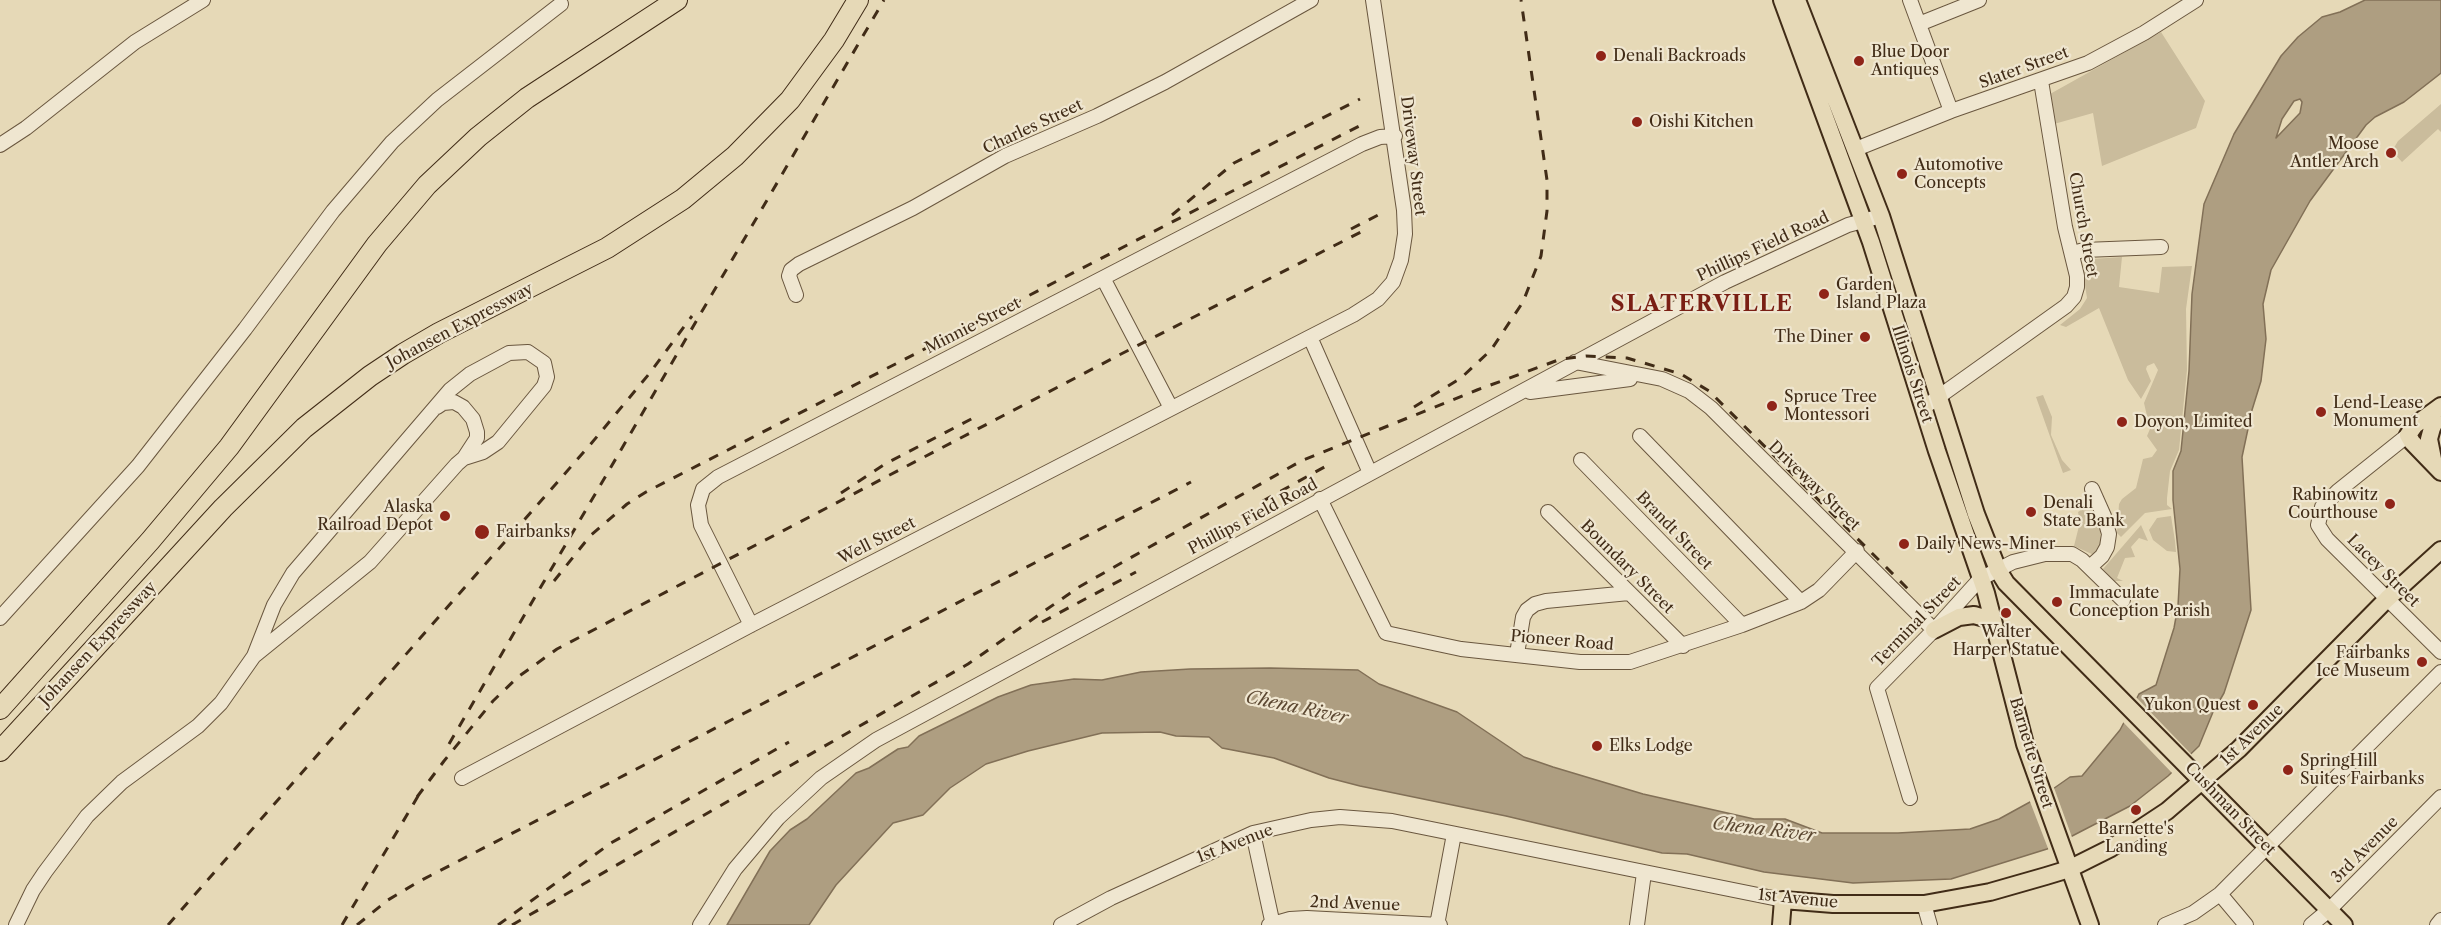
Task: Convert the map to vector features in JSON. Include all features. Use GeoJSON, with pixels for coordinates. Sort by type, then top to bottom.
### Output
{"type":"FeatureCollection","features":[{"type":"Feature","properties":{"kind":"highway","name":"Johansen Expressway"},"geometry":{"type":"LineString","coordinates":[[0,709],[150,541],[229,447],[377,244],[427,185],[478,137],[527,98],[677,0]]}},
{"type":"Feature","properties":{"kind":"highway","name":"Johansen Expressway"},"geometry":{"type":"LineString","coordinates":[[0,751],[223,508],[304,428],[370,376],[403,354],[608,248],[683,199],[735,156],[790,100],[834,40],[858,0]]}},
{"type":"Feature","properties":{"kind":"main road","name":"Illinois Street"},"geometry":{"type":"LineString","coordinates":[[1782,0],[1864,221],[1980,579]]}},
{"type":"Feature","properties":{"kind":"main road","name":"Illinois Street"},"geometry":{"type":"LineString","coordinates":[[1797,0],[1881,216],[1976,514],[1998,570],[2006,583],[2115,693]]}},
{"type":"Feature","properties":{"kind":"main road"},"geometry":{"type":"LineString","coordinates":[[2438,468],[2412,442],[2409,435],[2415,425],[2441,407]]}},
{"type":"Feature","properties":{"kind":"main road"},"geometry":{"type":"LineString","coordinates":[[2438,468],[2429,439],[2441,407]]}},
{"type":"Feature","properties":{"kind":"main road","name":"1st Avenue"},"geometry":{"type":"LineString","coordinates":[[1783,900],[1833,904],[1924,904],[1990,892],[2069,869],[2140,831],[2198,777],[2247,741],[2388,599],[2441,550]]}},
{"type":"Feature","properties":{"kind":"main road","name":"Barnette Street"},"geometry":{"type":"LineString","coordinates":[[1980,579],[2034,770],[2090,925]]}},
{"type":"Feature","properties":{"kind":"main road"},"geometry":{"type":"LineString","coordinates":[[1934,630],[1959,617],[1974,615],[1992,620]]}},
{"type":"Feature","properties":{"kind":"main road","name":"Cushman Street"},"geometry":{"type":"LineString","coordinates":[[2115,693],[2344,925]]}},
{"type":"Feature","properties":{"kind":"main road"},"geometry":{"type":"LineString","coordinates":[[1781,925],[1783,900]]}},
{"type":"Feature","properties":{"kind":"street"},"geometry":{"type":"LineString","coordinates":[[0,145],[35,121],[135,42],[203,0]]}},
{"type":"Feature","properties":{"kind":"street","name":"Charles Street"},"geometry":{"type":"LineString","coordinates":[[796,295],[789,276],[791,270],[799,264],[913,208],[1005,156],[1097,116],[1165,82],[1311,0]]}},
{"type":"Feature","properties":{"kind":"street","name":"Driveway Street"},"geometry":{"type":"LineString","coordinates":[[1310,337],[1378,299],[1393,282],[1401,260],[1405,234],[1395,136],[1373,0]]}},
{"type":"Feature","properties":{"kind":"street"},"geometry":{"type":"LineString","coordinates":[[1910,0],[1951,111]]}},
{"type":"Feature","properties":{"kind":"street"},"geometry":{"type":"LineString","coordinates":[[1919,24],[1979,0]]}},
{"type":"Feature","properties":{"kind":"street","name":"Slater Street"},"geometry":{"type":"LineString","coordinates":[[1856,149],[1951,111],[2088,63],[2144,33],[2196,0]]}},
{"type":"Feature","properties":{"kind":"street"},"geometry":{"type":"LineString","coordinates":[[0,618],[138,466],[333,211],[392,142],[437,100],[561,4]]}},
{"type":"Feature","properties":{"kind":"street","name":"Church Street"},"geometry":{"type":"LineString","coordinates":[[1923,408],[2066,306],[2074,297],[2077,287],[2072,253],[2065,227],[2041,81]]}},
{"type":"Feature","properties":{"kind":"street","name":"Minnie Street"},"geometry":{"type":"LineString","coordinates":[[752,625],[701,525],[698,505],[703,489],[718,477],[1362,144],[1380,137],[1395,136]]}},
{"type":"Feature","properties":{"kind":"street","name":"Phillips Field Road"},"geometry":{"type":"LineString","coordinates":[[700,925],[724,885],[762,834],[795,800],[842,762],[885,735],[1725,282],[1848,225],[1881,216]]}},
{"type":"Feature","properties":{"kind":"street"},"geometry":{"type":"LineString","coordinates":[[2072,253],[2084,250],[2161,247]]}},
{"type":"Feature","properties":{"kind":"street"},"geometry":{"type":"LineString","coordinates":[[1103,278],[1171,408]]}},
{"type":"Feature","properties":{"kind":"street"},"geometry":{"type":"LineString","coordinates":[[1310,337],[1370,473]]}},
{"type":"Feature","properties":{"kind":"street","name":"Well Street"},"geometry":{"type":"LineString","coordinates":[[462,778],[752,625],[1310,337]]}},
{"type":"Feature","properties":{"kind":"street"},"geometry":{"type":"LineString","coordinates":[[16,925],[33,890],[56,854],[87,816],[122,782],[208,717],[221,703],[254,656],[274,605],[293,573],[434,409],[464,378],[509,352],[528,352],[544,363],[547,377],[539,394],[498,442],[483,452],[464,458]]}},
{"type":"Feature","properties":{"kind":"street","name":"Driveway Street"},"geometry":{"type":"LineString","coordinates":[[1575,362],[1616,372],[1662,379],[1689,391],[1711,408],[1934,630]]}},
{"type":"Feature","properties":{"kind":"street","name":"Driveway Street"},"geometry":{"type":"LineString","coordinates":[[1511,397],[1543,389],[1618,380],[1662,379]]}},
{"type":"Feature","properties":{"kind":"street"},"geometry":{"type":"LineString","coordinates":[[254,656],[365,567],[464,458],[477,438],[473,419],[463,407],[454,402],[443,403],[434,409]]}},
{"type":"Feature","properties":{"kind":"street","name":"Lacey Street"},"geometry":{"type":"LineString","coordinates":[[2409,435],[2338,491],[2322,507],[2318,525],[2322,533],[2441,652]]}},
{"type":"Feature","properties":{"kind":"street"},"geometry":{"type":"LineString","coordinates":[[1640,436],[1801,602]]}},
{"type":"Feature","properties":{"kind":"street","name":"Brandt Street"},"geometry":{"type":"LineString","coordinates":[[1581,460],[1743,625]]}},
{"type":"Feature","properties":{"kind":"street"},"geometry":{"type":"LineString","coordinates":[[2090,567],[2102,556],[2107,547],[2109,534],[2092,489]]}},
{"type":"Feature","properties":{"kind":"street","name":"Pioneer Road"},"geometry":{"type":"LineString","coordinates":[[1320,499],[1386,633],[1461,649],[1580,662],[1630,662],[1743,625],[1801,602],[1819,590],[1857,551]]}},
{"type":"Feature","properties":{"kind":"street","name":"Boundary Street"},"geometry":{"type":"LineString","coordinates":[[1548,512],[1683,646]]}},
{"type":"Feature","properties":{"kind":"street"},"geometry":{"type":"LineString","coordinates":[[1980,579],[2013,562],[2045,554],[2072,554],[2090,567],[2123,600]]}},
{"type":"Feature","properties":{"kind":"street","name":"Terminal Street"},"geometry":{"type":"LineString","coordinates":[[1910,798],[1876,688],[1934,630],[1980,579]]}},
{"type":"Feature","properties":{"kind":"street"},"geometry":{"type":"LineString","coordinates":[[1517,654],[1523,616],[1527,609],[1535,604],[1629,593]]}},
{"type":"Feature","properties":{"kind":"street"},"geometry":{"type":"LineString","coordinates":[[2165,925],[2193,913],[2220,894],[2441,672]]}},
{"type":"Feature","properties":{"kind":"street","name":"3rd Avenue"},"geometry":{"type":"LineString","coordinates":[[2311,925],[2329,910],[2441,797]]}},
{"type":"Feature","properties":{"kind":"street","name":"1st Avenue"},"geometry":{"type":"LineString","coordinates":[[1061,925],[1076,921],[1253,833],[1311,820],[1364,818],[1783,900]]}},
{"type":"Feature","properties":{"kind":"street"},"geometry":{"type":"LineString","coordinates":[[1253,833],[1272,925]]}},
{"type":"Feature","properties":{"kind":"street"},"geometry":{"type":"LineString","coordinates":[[1438,925],[1454,834]]}},
{"type":"Feature","properties":{"kind":"street"},"geometry":{"type":"LineString","coordinates":[[1637,925],[1644,873]]}},
{"type":"Feature","properties":{"kind":"street"},"geometry":{"type":"LineString","coordinates":[[2220,894],[2246,925]]}},
{"type":"Feature","properties":{"kind":"street"},"geometry":{"type":"LineString","coordinates":[[1924,904],[1930,925]]}},
{"type":"Feature","properties":{"kind":"street","name":"2nd Avenue"},"geometry":{"type":"LineString","coordinates":[[1272,925],[1290,919],[1306,918],[1438,925]]}},
{"type":"Feature","properties":{"kind":"street"},"geometry":{"type":"LineString","coordinates":[[2437,925],[2441,920]]}},
{"type":"Feature","properties":{"kind":"shaded area"},"geometry":{"type":"Polygon","coordinates":[[[2161,32],[2205,101],[2196,128],[2102,166],[2093,113],[2054,124],[2050,94],[2161,32]]]}},
{"type":"Feature","properties":{"kind":"shaded area"},"geometry":{"type":"Polygon","coordinates":[[[2441,104],[2441,132],[2438,129],[2402,162],[2392,151],[2398,141],[2441,104]]]}},
{"type":"Feature","properties":{"kind":"shaded area"},"geometry":{"type":"Polygon","coordinates":[[[2122,257],[2119,287],[2159,293],[2162,267],[2192,266],[2186,309],[2187,370],[2179,450],[2170,471],[2167,498],[2167,505],[2172,509],[2145,513],[2121,537],[2117,533],[2119,504],[2136,488],[2143,459],[2152,457],[2157,450],[2147,436],[2152,424],[2147,416],[2144,403],[2158,370],[2154,363],[2147,366],[2151,381],[2141,399],[2128,380],[2099,308],[2066,327],[2060,325],[2080,309],[2087,298],[2083,272],[2085,264],[2092,259],[2122,257]]]}},
{"type":"Feature","properties":{"kind":"shaded area"},"geometry":{"type":"Polygon","coordinates":[[[2043,395],[2052,417],[2051,435],[2062,460],[2071,470],[2063,473],[2036,397],[2043,395]]]}},
{"type":"Feature","properties":{"kind":"shaded area"},"geometry":{"type":"Polygon","coordinates":[[[2086,507],[2091,509],[2099,519],[2101,544],[2094,555],[2074,546],[2080,522],[2078,512],[2086,507]]]}},
{"type":"Feature","properties":{"kind":"shaded area"},"geometry":{"type":"Polygon","coordinates":[[[2171,516],[2176,552],[2167,551],[2153,540],[2149,530],[2157,518],[2171,516]]]}},
{"type":"Feature","properties":{"kind":"shaded area"},"geometry":{"type":"Polygon","coordinates":[[[2141,525],[2148,541],[2139,538],[2131,547],[2135,557],[2125,558],[2117,578],[2123,581],[2114,581],[2103,569],[2141,525]]]}},
{"type":"Feature","properties":{"kind":"water","name":"Chena River"},"geometry":{"type":"Polygon","coordinates":[[[2365,0],[2441,0],[2441,73],[2404,102],[2375,117],[2366,125],[2310,201],[2271,270],[2263,304],[2266,339],[2261,381],[2242,457],[2251,610],[2224,693],[2213,712],[2199,746],[2168,776],[2130,806],[2047,849],[1951,879],[1853,883],[1764,872],[1687,854],[1662,853],[1506,816],[1360,786],[1329,778],[1274,758],[1222,748],[1209,737],[1176,736],[1160,732],[1102,733],[986,764],[950,788],[923,815],[893,823],[836,885],[809,925],[727,925],[770,851],[790,830],[807,819],[856,773],[869,768],[898,749],[908,747],[919,736],[998,697],[1031,685],[1074,679],[1102,680],[1141,672],[1190,669],[1358,670],[1379,684],[1457,712],[1524,757],[1643,794],[1754,819],[1785,819],[1822,833],[1898,833],[1970,829],[1999,819],[2050,791],[2070,777],[2082,776],[2120,730],[2139,694],[2156,685],[2174,628],[2180,569],[2173,500],[2173,471],[2181,451],[2189,371],[2192,294],[2204,204],[2234,134],[2281,56],[2298,37],[2322,17],[2340,12],[2365,0]],[[2300,99],[2294,101],[2282,119],[2276,138],[2300,113],[2302,102],[2300,99]]]}},
{"type":"Feature","properties":{"kind":"pier"},"geometry":{"type":"Polygon","coordinates":[[[2135,696],[2193,756],[2174,775],[2122,721],[2135,696]]]}},
{"type":"Feature","properties":{"kind":"pier"},"geometry":{"type":"Polygon","coordinates":[[[2053,785],[2073,840],[2049,851],[2029,799],[2053,785]]]}},
{"type":"Feature","properties":{"kind":"railway"},"geometry":{"type":"LineString","coordinates":[[449,744],[884,0]]}},
{"type":"Feature","properties":{"kind":"railway"},"geometry":{"type":"LineString","coordinates":[[1414,407],[1461,378],[1491,350],[1523,302],[1541,256],[1547,211],[1547,180],[1521,0]]}},
{"type":"Feature","properties":{"kind":"railway"},"geometry":{"type":"LineString","coordinates":[[1172,215],[1234,163],[1360,99]]}},
{"type":"Feature","properties":{"kind":"railway"},"geometry":{"type":"LineString","coordinates":[[554,581],[590,536],[627,504],[646,492],[1367,122]]}},
{"type":"Feature","properties":{"kind":"railway"},"geometry":{"type":"LineString","coordinates":[[1351,229],[1380,214]]}},
{"type":"Feature","properties":{"kind":"railway"},"geometry":{"type":"LineString","coordinates":[[417,797],[493,701],[518,677],[557,649],[1123,353],[1365,230]]}},
{"type":"Feature","properties":{"kind":"railway"},"geometry":{"type":"LineString","coordinates":[[168,925],[590,445],[649,374],[692,316]]}},
{"type":"Feature","properties":{"kind":"railway"},"geometry":{"type":"LineString","coordinates":[[512,925],[968,664],[1079,587],[1301,461],[1477,390],[1561,359],[1586,356],[1627,358],[1681,374],[1709,391],[1908,589]]}},
{"type":"Feature","properties":{"kind":"railway"},"geometry":{"type":"LineString","coordinates":[[841,493],[885,464],[977,416]]}},
{"type":"Feature","properties":{"kind":"railway"},"geometry":{"type":"LineString","coordinates":[[1263,501],[1328,465]]}},
{"type":"Feature","properties":{"kind":"railway"},"geometry":{"type":"LineString","coordinates":[[357,925],[388,900],[418,882],[1191,482]]}},
{"type":"Feature","properties":{"kind":"railway"},"geometry":{"type":"LineString","coordinates":[[1042,622],[1136,572]]}},
{"type":"Feature","properties":{"kind":"railway"},"geometry":{"type":"LineString","coordinates":[[498,925],[611,843],[789,742]]}},
{"type":"Feature","properties":{"kind":"railway"},"geometry":{"type":"LineString","coordinates":[[342,925],[421,791]]}},
{"type":"Feature","properties":{"kind":"place","name":"Denali Backroads"},"geometry":{"type":"Point","coordinates":[1601,56]}},
{"type":"Feature","properties":{"kind":"place","name":"Blue Door Antiques"},"geometry":{"type":"Point","coordinates":[1859,61]}},
{"type":"Feature","properties":{"kind":"place","name":"Oishi Kitchen"},"geometry":{"type":"Point","coordinates":[1637,122]}},
{"type":"Feature","properties":{"kind":"place","name":"Moose Antler Arch"},"geometry":{"type":"Point","coordinates":[2391,153]}},
{"type":"Feature","properties":{"kind":"place","name":"Automotive Concepts"},"geometry":{"type":"Point","coordinates":[1902,174]}},
{"type":"Feature","properties":{"kind":"place","name":"Garden Island Plaza"},"geometry":{"type":"Point","coordinates":[1824,294]}},
{"type":"Feature","properties":{"kind":"place","name":"The Diner"},"geometry":{"type":"Point","coordinates":[1865,337]}},
{"type":"Feature","properties":{"kind":"place","name":"Spruce Tree Montessori"},"geometry":{"type":"Point","coordinates":[1772,406]}},
{"type":"Feature","properties":{"kind":"place","name":"Lend-Lease Monument"},"geometry":{"type":"Point","coordinates":[2321,412]}},
{"type":"Feature","properties":{"kind":"place","name":"Doyon, Limited"},"geometry":{"type":"Point","coordinates":[2122,422]}},
{"type":"Feature","properties":{"kind":"place","name":"Rabinowitz Courthouse"},"geometry":{"type":"Point","coordinates":[2390,504]}},
{"type":"Feature","properties":{"kind":"place","name":"Denali State Bank"},"geometry":{"type":"Point","coordinates":[2031,512]}},
{"type":"Feature","properties":{"kind":"place","name":"Alaska Railroad Depot"},"geometry":{"type":"Point","coordinates":[445,516]}},
{"type":"Feature","properties":{"kind":"place","name":"Fairbanks"},"geometry":{"type":"Point","coordinates":[482,532]}},
{"type":"Feature","properties":{"kind":"place","name":"Daily News-Miner"},"geometry":{"type":"Point","coordinates":[1904,544]}},
{"type":"Feature","properties":{"kind":"place","name":"Immaculate Conception Parish"},"geometry":{"type":"Point","coordinates":[2057,602]}},
{"type":"Feature","properties":{"kind":"place","name":"Walter Harper Statue"},"geometry":{"type":"Point","coordinates":[2006,613]}},
{"type":"Feature","properties":{"kind":"place","name":"Fairbanks Ice Museum"},"geometry":{"type":"Point","coordinates":[2422,662]}},
{"type":"Feature","properties":{"kind":"place","name":"Yukon Quest"},"geometry":{"type":"Point","coordinates":[2253,705]}},
{"type":"Feature","properties":{"kind":"place","name":"Elks Lodge"},"geometry":{"type":"Point","coordinates":[1597,746]}},
{"type":"Feature","properties":{"kind":"place","name":"SpringHill Suites Fairbanks"},"geometry":{"type":"Point","coordinates":[2288,770]}},
{"type":"Feature","properties":{"kind":"place","name":"Barnette's Landing"},"geometry":{"type":"Point","coordinates":[2136,810]}},
{"type":"Feature","properties":{"kind":"district","name":"SLATERVILLE"},"geometry":{"type":"Point","coordinates":[1702,305]}}]}
